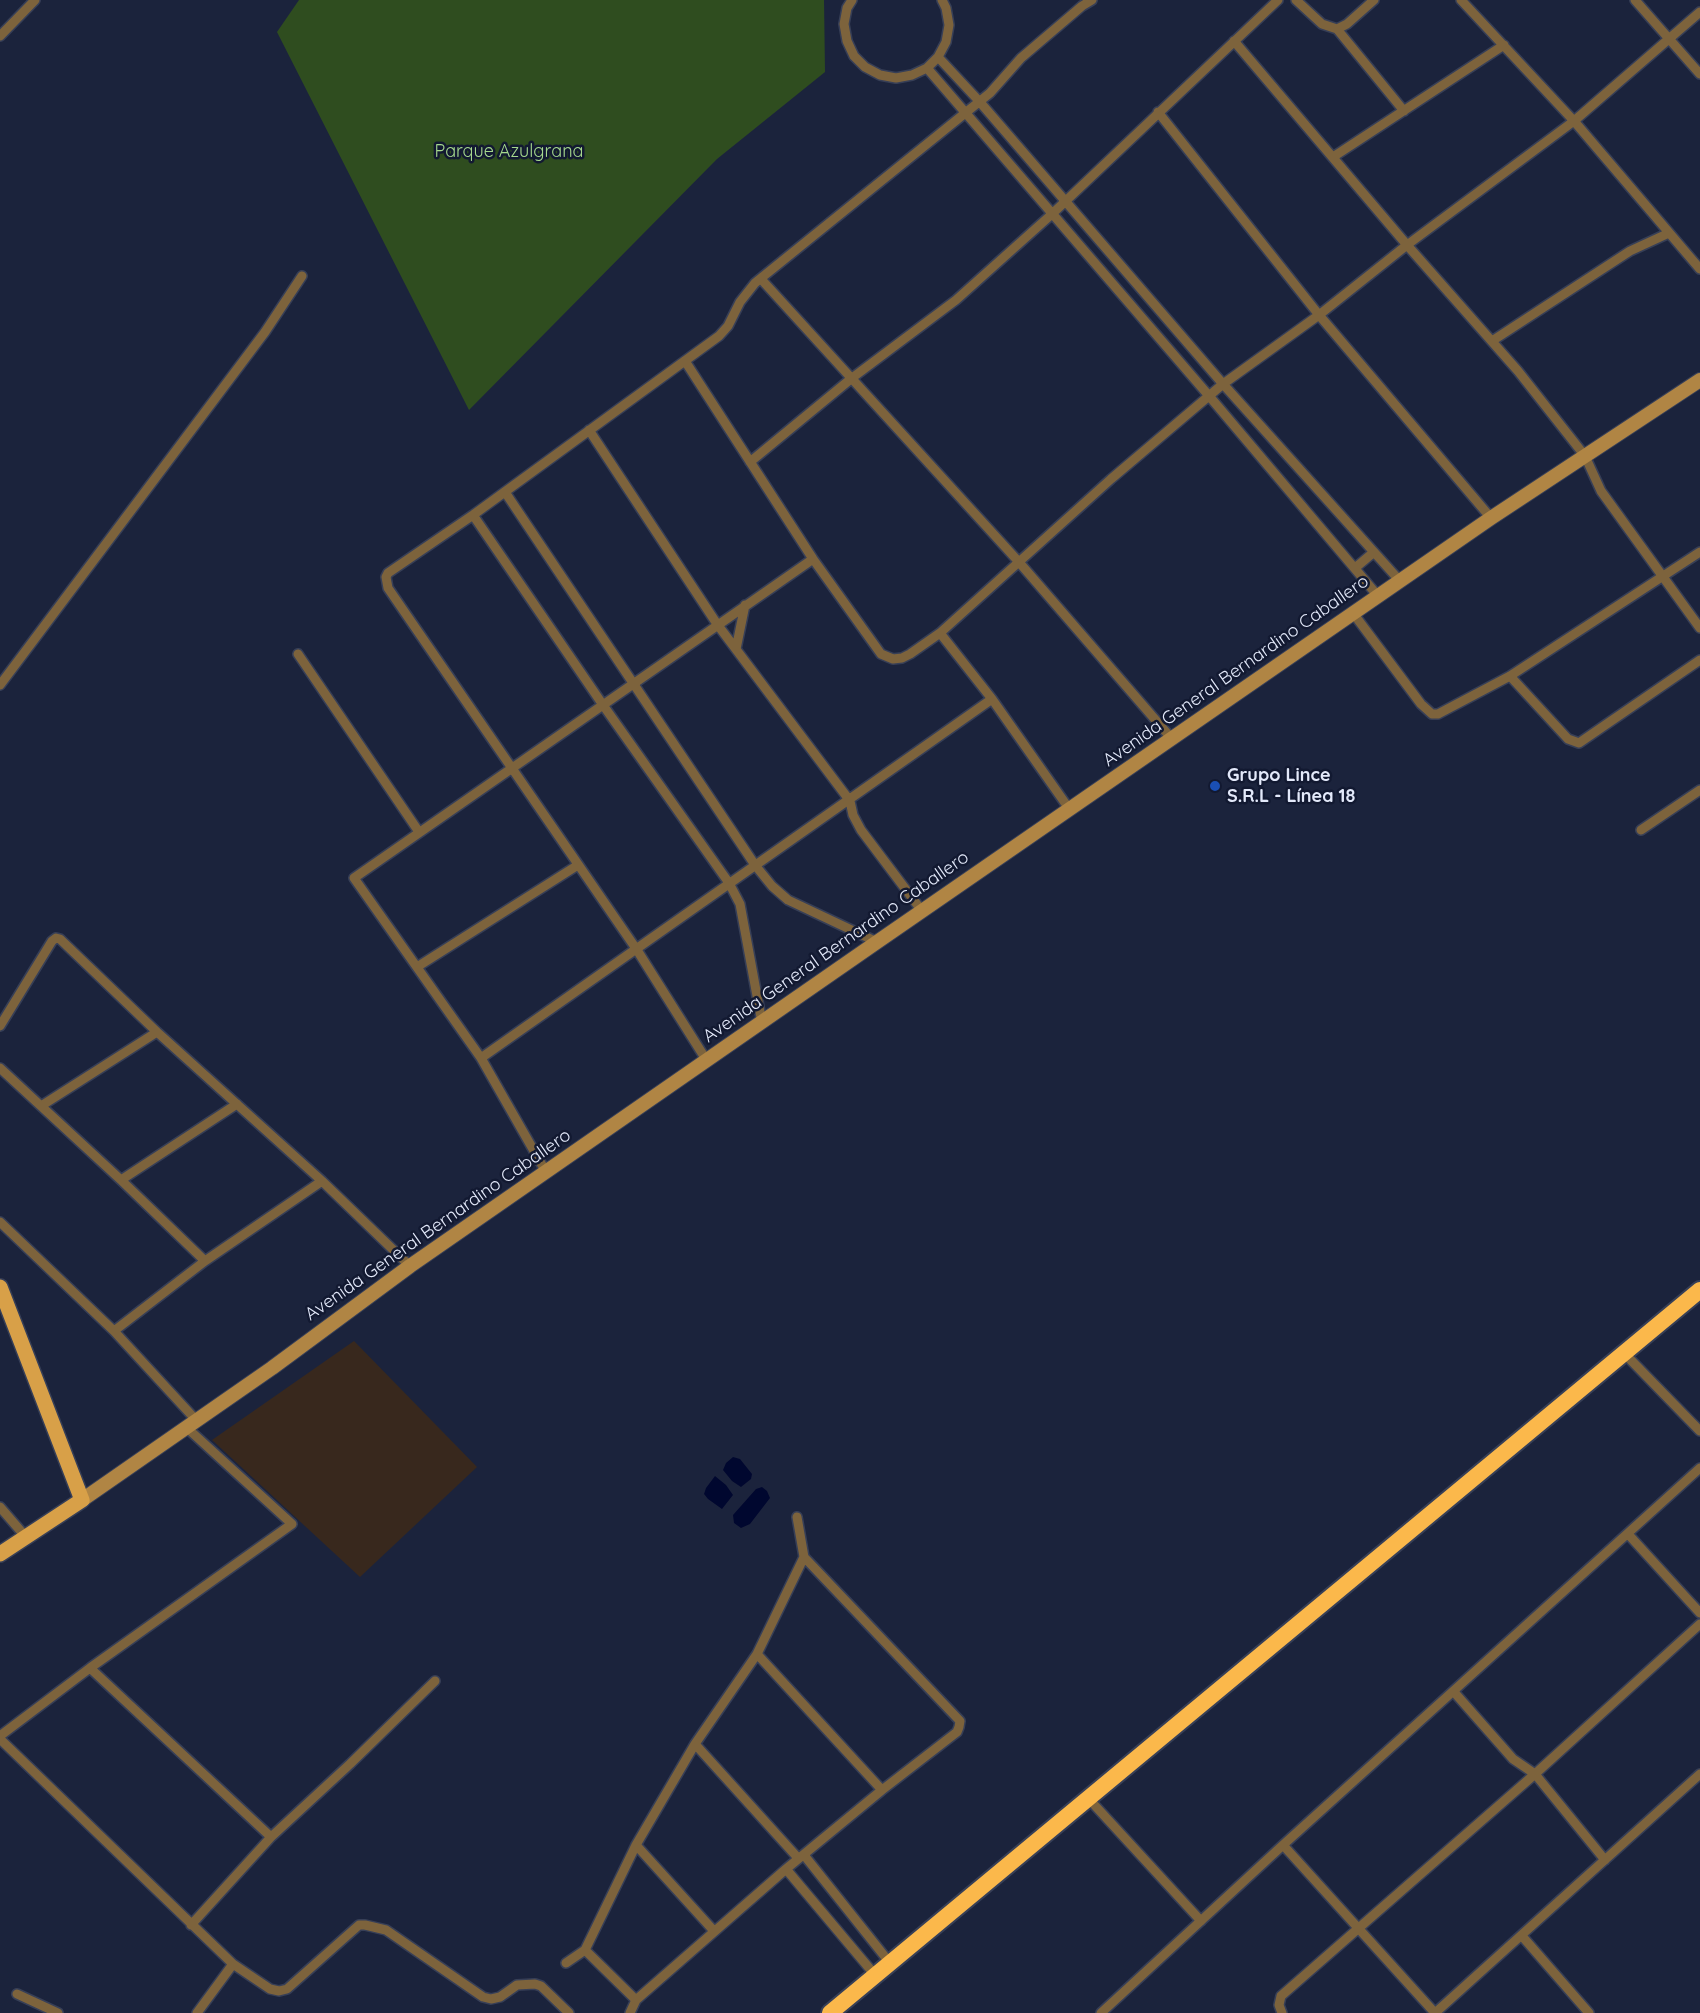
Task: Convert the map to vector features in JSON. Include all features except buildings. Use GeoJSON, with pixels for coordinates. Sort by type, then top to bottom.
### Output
{"type":"FeatureCollection","features":[{"type":"Feature","properties":{"kind":"highway"},"geometry":{"type":"LineString","coordinates":[[830,2013],[1700,1290]]}},
{"type":"Feature","properties":{"kind":"main road","name":"Avenida General Bernardino Caballero"},"geometry":{"type":"LineString","coordinates":[[0,1554],[272,1368],[410,1266],[1353,613],[1491,518],[1700,380]]}},
{"type":"Feature","properties":{"kind":"main road"},"geometry":{"type":"LineString","coordinates":[[0,1287],[82,1500]]}},
{"type":"Feature","properties":{"kind":"street"},"geometry":{"type":"LineString","coordinates":[[0,36],[35,0]]}},
{"type":"Feature","properties":{"kind":"street"},"geometry":{"type":"LineString","coordinates":[[852,0],[847,8],[844,24],[847,41],[854,56],[865,67],[880,75],[896,78],[912,75],[927,68],[938,57],[946,42],[949,25],[942,0]]}},
{"type":"Feature","properties":{"kind":"street"},"geometry":{"type":"LineString","coordinates":[[706,1060],[637,950],[388,588],[386,582],[388,573],[473,515],[719,336],[728,326],[740,302],[755,283],[990,93],[1021,58],[1092,0]]}},
{"type":"Feature","properties":{"kind":"street"},"geometry":{"type":"LineString","coordinates":[[750,462],[852,378],[956,300],[1052,214],[1278,0]]}},
{"type":"Feature","properties":{"kind":"street"},"geometry":{"type":"LineString","coordinates":[[1296,0],[1322,24],[1337,29],[1404,111]]}},
{"type":"Feature","properties":{"kind":"street"},"geometry":{"type":"LineString","coordinates":[[1337,29],[1347,24],[1374,0]]}},
{"type":"Feature","properties":{"kind":"street"},"geometry":{"type":"LineString","coordinates":[[1461,0],[1574,121],[1700,269]]}},
{"type":"Feature","properties":{"kind":"street"},"geometry":{"type":"LineString","coordinates":[[1635,0],[1700,74]]}},
{"type":"Feature","properties":{"kind":"street"},"geometry":{"type":"LineString","coordinates":[[685,361],[813,559],[881,654],[893,659],[910,654],[940,633],[1111,479],[1223,384],[1319,315],[1407,245],[1574,121],[1700,12]]}},
{"type":"Feature","properties":{"kind":"street"},"geometry":{"type":"LineString","coordinates":[[1234,41],[1407,245],[1518,371],[1585,456],[1601,491],[1700,628]]}},
{"type":"Feature","properties":{"kind":"street"},"geometry":{"type":"LineString","coordinates":[[1333,157],[1504,45]]}},
{"type":"Feature","properties":{"kind":"street"},"geometry":{"type":"LineString","coordinates":[[938,57],[979,101],[1223,384],[1400,581]]}},
{"type":"Feature","properties":{"kind":"street"},"geometry":{"type":"LineString","coordinates":[[927,68],[1378,596]]}},
{"type":"Feature","properties":{"kind":"street"},"geometry":{"type":"LineString","coordinates":[[1158,112],[1319,315],[1491,518]]}},
{"type":"Feature","properties":{"kind":"street"},"geometry":{"type":"LineString","coordinates":[[1492,341],[1630,251],[1669,233]]}},
{"type":"Feature","properties":{"kind":"street"},"geometry":{"type":"LineString","coordinates":[[0,685],[266,332],[302,276]]}},
{"type":"Feature","properties":{"kind":"street"},"geometry":{"type":"LineString","coordinates":[[761,279],[1018,561],[1172,739]]}},
{"type":"Feature","properties":{"kind":"street"},"geometry":{"type":"LineString","coordinates":[[589,430],[717,624],[850,801],[853,815],[861,830],[922,911]]}},
{"type":"Feature","properties":{"kind":"street"},"geometry":{"type":"LineString","coordinates":[[505,492],[755,865],[772,886],[788,900],[877,942]]}},
{"type":"Feature","properties":{"kind":"street"},"geometry":{"type":"LineString","coordinates":[[473,515],[729,883],[740,904],[762,1023]]}},
{"type":"Feature","properties":{"kind":"street"},"geometry":{"type":"LineString","coordinates":[[1355,568],[1374,552]]}},
{"type":"Feature","properties":{"kind":"street"},"geometry":{"type":"LineString","coordinates":[[1353,613],[1421,704],[1432,714],[1443,712],[1510,676],[1700,552]]}},
{"type":"Feature","properties":{"kind":"street"},"geometry":{"type":"LineString","coordinates":[[546,1172],[481,1059],[354,878],[813,559]]}},
{"type":"Feature","properties":{"kind":"street"},"geometry":{"type":"LineString","coordinates":[[736,649],[745,605]]}},
{"type":"Feature","properties":{"kind":"street"},"geometry":{"type":"LineString","coordinates":[[940,633],[992,699],[1070,810]]}},
{"type":"Feature","properties":{"kind":"street"},"geometry":{"type":"LineString","coordinates":[[298,654],[419,832]]}},
{"type":"Feature","properties":{"kind":"street"},"geometry":{"type":"LineString","coordinates":[[1510,676],[1568,739],[1579,743],[1700,660]]}},
{"type":"Feature","properties":{"kind":"street"},"geometry":{"type":"LineString","coordinates":[[481,1059],[992,699]]}},
{"type":"Feature","properties":{"kind":"street"},"geometry":{"type":"LineString","coordinates":[[1641,830],[1700,790]]}},
{"type":"Feature","properties":{"kind":"street"},"geometry":{"type":"LineString","coordinates":[[417,967],[578,865]]}},
{"type":"Feature","properties":{"kind":"street"},"geometry":{"type":"LineString","coordinates":[[0,1026],[48,946],[56,938],[60,939],[157,1032],[322,1181],[410,1266]]}},
{"type":"Feature","properties":{"kind":"street"},"geometry":{"type":"LineString","coordinates":[[41,1106],[157,1032]]}},
{"type":"Feature","properties":{"kind":"street"},"geometry":{"type":"LineString","coordinates":[[0,1068],[205,1261]]}},
{"type":"Feature","properties":{"kind":"street"},"geometry":{"type":"LineString","coordinates":[[121,1180],[237,1104]]}},
{"type":"Feature","properties":{"kind":"street"},"geometry":{"type":"LineString","coordinates":[[114,1331],[205,1261],[322,1181]]}},
{"type":"Feature","properties":{"kind":"street"},"geometry":{"type":"LineString","coordinates":[[0,1222],[114,1331],[191,1424],[292,1524],[90,1668],[0,1738],[191,1925],[233,1964],[270,1989],[279,1991],[287,1989],[359,1925],[365,1925],[386,1930],[483,1997],[491,1999],[500,1997],[517,1985],[536,1984],[569,2013]]}},
{"type":"Feature","properties":{"kind":"street"},"geometry":{"type":"LineString","coordinates":[[1623,1352],[1700,1431]]}},
{"type":"Feature","properties":{"kind":"street"},"geometry":{"type":"LineString","coordinates":[[1107,2011],[1283,1845],[1700,1468]]}},
{"type":"Feature","properties":{"kind":"street"},"geometry":{"type":"LineString","coordinates":[[0,1507],[25,1536]]}},
{"type":"Feature","properties":{"kind":"street"},"geometry":{"type":"LineString","coordinates":[[630,2013],[636,2001],[714,1931],[786,1869],[957,1731],[960,1721],[804,1557],[796,1516]]}},
{"type":"Feature","properties":{"kind":"street"},"geometry":{"type":"LineString","coordinates":[[1628,1534],[1700,1613]]}},
{"type":"Feature","properties":{"kind":"street"},"geometry":{"type":"LineString","coordinates":[[566,1963],[585,1950],[636,1845],[695,1744],[757,1654],[804,1557]]}},
{"type":"Feature","properties":{"kind":"street"},"geometry":{"type":"LineString","coordinates":[[1282,2013],[1279,2005],[1281,1996],[1535,1774],[1700,1624]]}},
{"type":"Feature","properties":{"kind":"street"},"geometry":{"type":"LineString","coordinates":[[757,1654],[882,1790]]}},
{"type":"Feature","properties":{"kind":"street"},"geometry":{"type":"LineString","coordinates":[[90,1668],[271,1837]]}},
{"type":"Feature","properties":{"kind":"street"},"geometry":{"type":"LineString","coordinates":[[191,1925],[271,1837],[435,1681]]}},
{"type":"Feature","properties":{"kind":"street"},"geometry":{"type":"LineString","coordinates":[[1454,1692],[1513,1759],[1535,1774],[1605,1860]]}},
{"type":"Feature","properties":{"kind":"street"},"geometry":{"type":"LineString","coordinates":[[695,1744],[801,1857],[890,1963]]}},
{"type":"Feature","properties":{"kind":"street"},"geometry":{"type":"LineString","coordinates":[[1283,1845],[1435,2013],[1699,1778]]}},
{"type":"Feature","properties":{"kind":"street"},"geometry":{"type":"LineString","coordinates":[[1088,1798],[1201,1921]]}},
{"type":"Feature","properties":{"kind":"street"},"geometry":{"type":"LineString","coordinates":[[636,1845],[714,1931]]}},
{"type":"Feature","properties":{"kind":"street"},"geometry":{"type":"LineString","coordinates":[[786,1869],[875,1975]]}},
{"type":"Feature","properties":{"kind":"street"},"geometry":{"type":"LineString","coordinates":[[1522,1936],[1589,2013]]}},
{"type":"Feature","properties":{"kind":"street"},"geometry":{"type":"LineString","coordinates":[[585,1950],[636,2001]]}},
{"type":"Feature","properties":{"kind":"street"},"geometry":{"type":"LineString","coordinates":[[197,2013],[233,1964]]}},
{"type":"Feature","properties":{"kind":"street"},"geometry":{"type":"LineString","coordinates":[[17,1994],[58,2013]]}},
{"type":"Feature","properties":{"kind":"shaded area"},"geometry":{"type":"Polygon","coordinates":[[[354,1341],[477,1467],[360,1577],[212,1440],[354,1341]]]}},
{"type":"Feature","properties":{"kind":"green space","name":"Parque Azulgrana"},"geometry":{"type":"Polygon","coordinates":[[[299,0],[824,0],[825,72],[717,159],[469,410],[277,32],[299,0]]]}},
{"type":"Feature","properties":{"kind":"water"},"geometry":{"type":"Polygon","coordinates":[[[733,1457],[740,1459],[752,1474],[751,1479],[741,1487],[732,1481],[723,1470],[726,1463],[733,1457]]]}},
{"type":"Feature","properties":{"kind":"water"},"geometry":{"type":"Polygon","coordinates":[[[715,1476],[733,1495],[722,1509],[704,1494],[715,1476]]]}},
{"type":"Feature","properties":{"kind":"water"},"geometry":{"type":"Polygon","coordinates":[[[762,1487],[770,1498],[750,1524],[741,1528],[734,1523],[733,1515],[756,1489],[762,1487]]]}},
{"type":"Feature","properties":{"kind":"place","name":"Grupo Lince S.R.L - Línea 18"},"geometry":{"type":"Point","coordinates":[1215,786]}}]}
